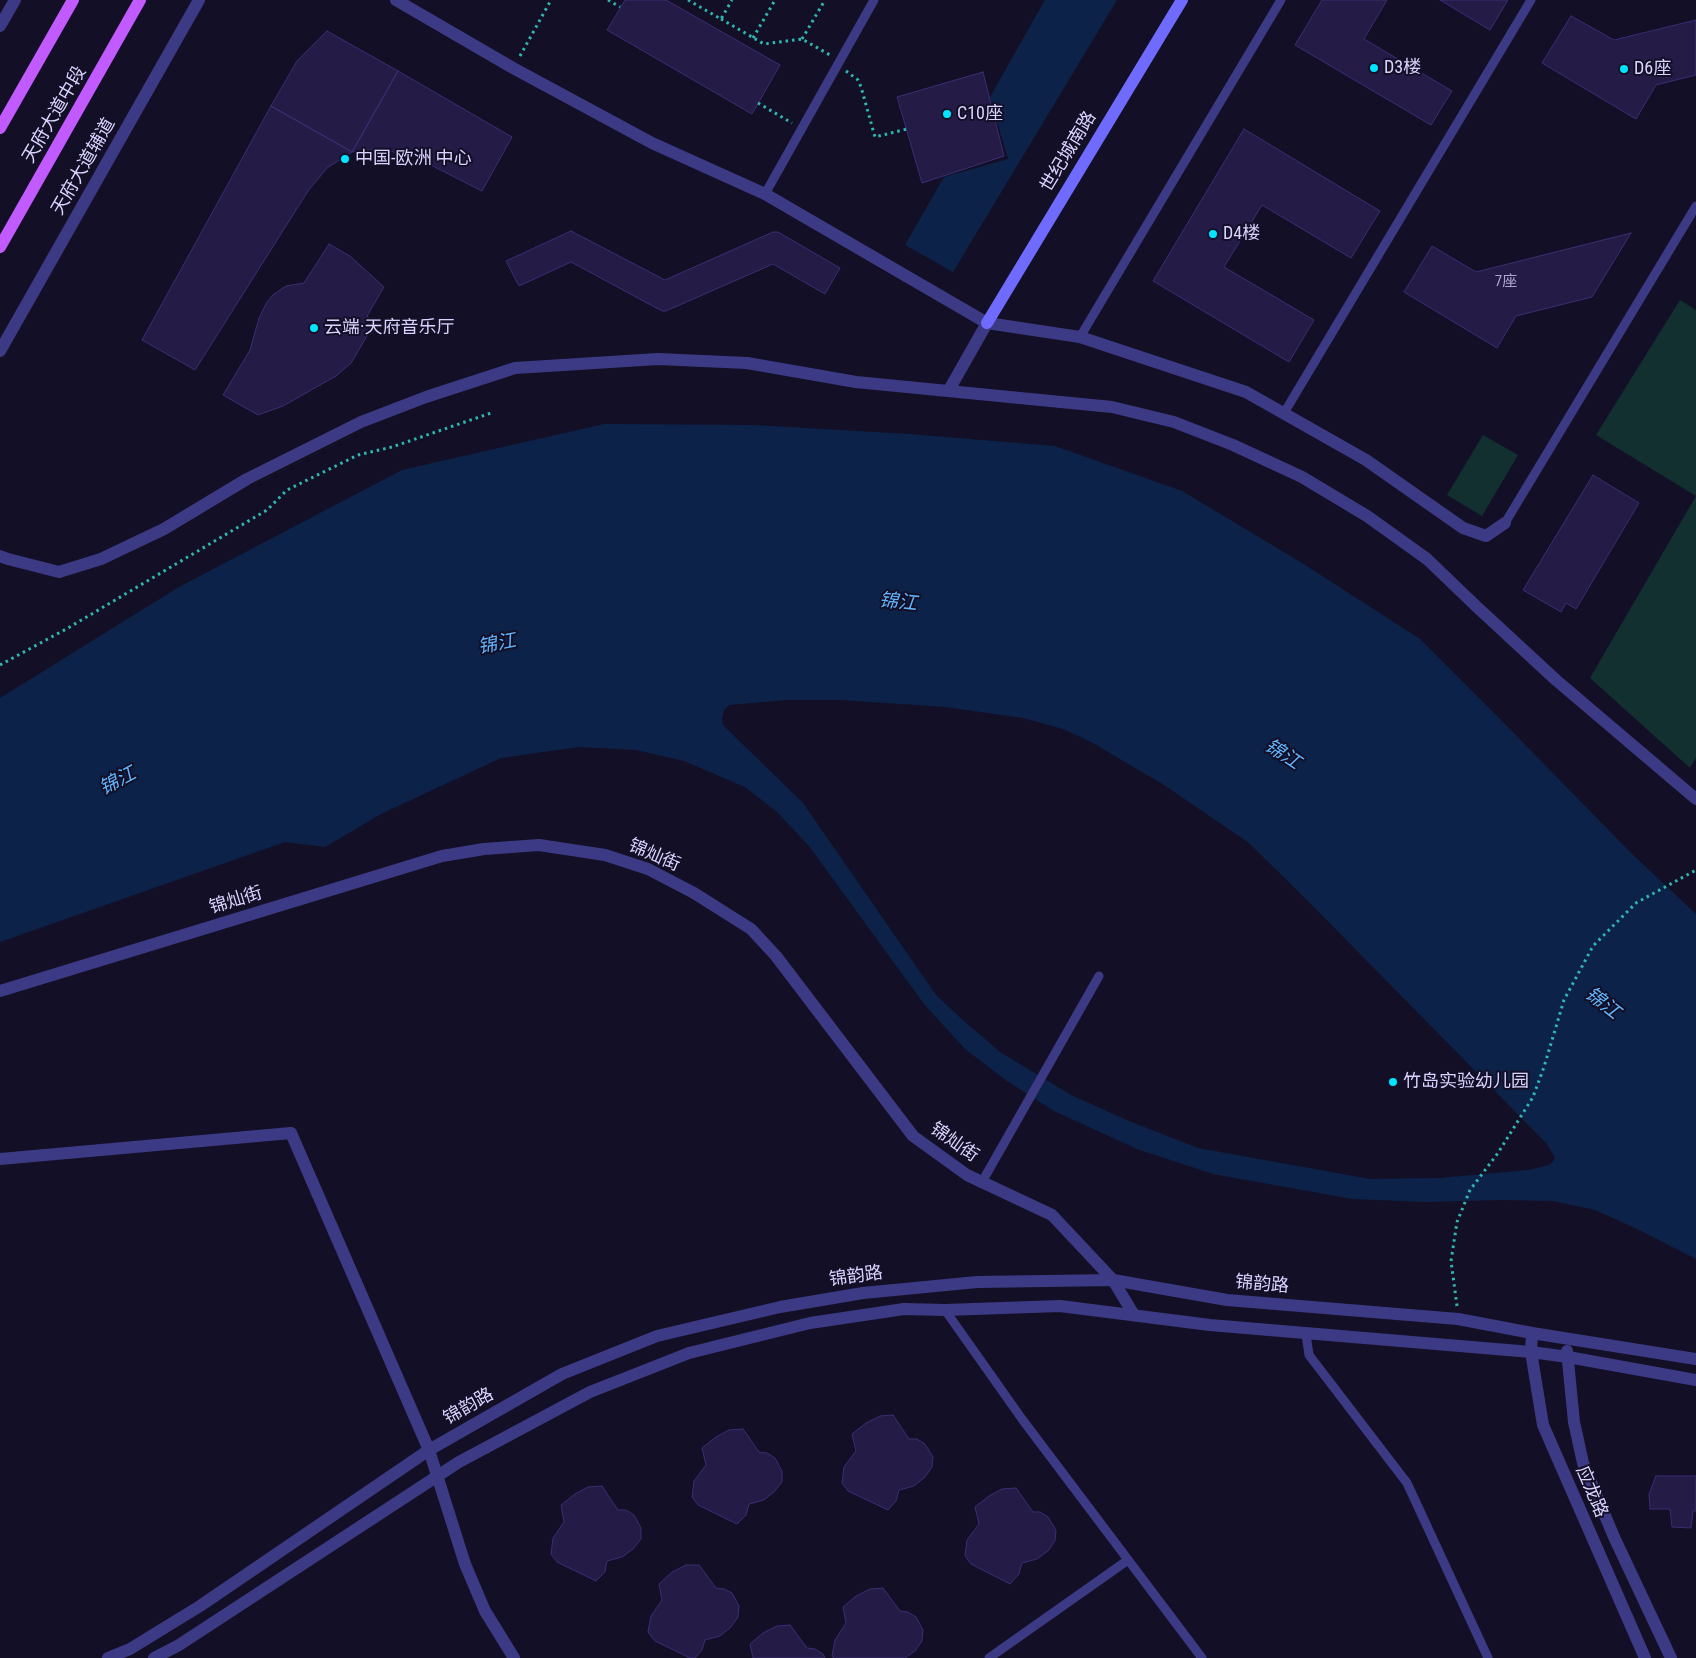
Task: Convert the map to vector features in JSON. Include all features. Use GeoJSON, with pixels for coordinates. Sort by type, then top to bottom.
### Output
{"type":"FeatureCollection","features":[{"type":"Feature","properties":{"kind":"main road"},"geometry":{"type":"LineString","coordinates":[[0,128],[73,0]]}},
{"type":"Feature","properties":{"kind":"main road","name":"天府大道中段"},"geometry":{"type":"LineString","coordinates":[[0,247],[140,0]]}},
{"type":"Feature","properties":{"kind":"main road","name":"世纪城南路"},"geometry":{"type":"LineString","coordinates":[[987,323],[1182,0]]}},
{"type":"Feature","properties":{"kind":"street"},"geometry":{"type":"LineString","coordinates":[[0,26],[15,0]]}},
{"type":"Feature","properties":{"kind":"street","name":"天府大道辅道"},"geometry":{"type":"LineString","coordinates":[[0,351],[4,333],[199,0]]}},
{"type":"Feature","properties":{"kind":"street"},"geometry":{"type":"LineString","coordinates":[[396,0],[514,68],[652,143],[765,194],[987,323],[1080,337],[1246,392],[1366,460],[1463,528],[1486,536],[1505,523]]}},
{"type":"Feature","properties":{"kind":"street"},"geometry":{"type":"LineString","coordinates":[[949,390],[987,323]]}},
{"type":"Feature","properties":{"kind":"street"},"geometry":{"type":"LineString","coordinates":[[0,556],[59,572],[101,559],[164,529],[247,479],[361,422],[426,397],[515,368],[658,359],[747,363],[856,382],[1112,407],[1165,420],[1233,445],[1302,478],[1368,516],[1427,559],[1477,608],[1556,680],[1696,799]]}},
{"type":"Feature","properties":{"kind":"street","name":"锦灿街"},"geometry":{"type":"LineString","coordinates":[[0,991],[442,856],[484,848],[540,845],[605,855],[648,869],[694,893],[751,929],[776,956],[913,1136],[967,1175],[1052,1216],[1113,1280],[1134,1315]]}},
{"type":"Feature","properties":{"kind":"street"},"geometry":{"type":"LineString","coordinates":[[0,1159],[291,1133],[430,1450],[465,1564],[485,1612],[514,1658]]}},
{"type":"Feature","properties":{"kind":"street","name":"锦韵路"},"geometry":{"type":"LineString","coordinates":[[108,1658],[130,1649],[200,1606],[430,1450],[562,1374],[666,1334],[780,1306],[863,1293],[977,1282],[1113,1280],[1228,1300],[1458,1319],[1532,1333],[1696,1359]]}},
{"type":"Feature","properties":{"kind":"street"},"geometry":{"type":"LineString","coordinates":[[154,1658],[179,1645],[459,1462],[590,1392],[689,1354],[810,1323],[904,1309],[945,1310],[1060,1306],[1210,1325],[1531,1352],[1696,1380]]}},
{"type":"Feature","properties":{"kind":"street","name":"应龙路"},"geometry":{"type":"LineString","coordinates":[[1532,1333],[1531,1352],[1543,1425],[1645,1658]]}},
{"type":"Feature","properties":{"kind":"street","name":"应龙路"},"geometry":{"type":"LineString","coordinates":[[1566,1338],[1574,1422],[1583,1463],[1614,1537],[1671,1658]]}},
{"type":"Feature","properties":{"kind":"lane"},"geometry":{"type":"LineString","coordinates":[[765,194],[874,0]]}},
{"type":"Feature","properties":{"kind":"lane"},"geometry":{"type":"LineString","coordinates":[[1080,337],[1281,0]]}},
{"type":"Feature","properties":{"kind":"lane"},"geometry":{"type":"LineString","coordinates":[[1284,413],[1531,0]]}},
{"type":"Feature","properties":{"kind":"lane"},"geometry":{"type":"LineString","coordinates":[[1505,523],[1696,206]]}},
{"type":"Feature","properties":{"kind":"lane"},"geometry":{"type":"LineString","coordinates":[[982,1182],[1098,976]]}},
{"type":"Feature","properties":{"kind":"lane"},"geometry":{"type":"LineString","coordinates":[[945,1310],[1022,1419],[1202,1658]]}},
{"type":"Feature","properties":{"kind":"lane"},"geometry":{"type":"LineString","coordinates":[[1306,1334],[1309,1355],[1407,1483],[1488,1658]]}},
{"type":"Feature","properties":{"kind":"lane"},"geometry":{"type":"LineString","coordinates":[[989,1658],[1128,1560]]}},
{"type":"Feature","properties":{"kind":"path"},"geometry":{"type":"LineString","coordinates":[[514,68],[551,0]]}},
{"type":"Feature","properties":{"kind":"path"},"geometry":{"type":"LineString","coordinates":[[608,0],[620,7]]}},
{"type":"Feature","properties":{"kind":"path"},"geometry":{"type":"LineString","coordinates":[[688,0],[764,44],[802,40],[838,63],[858,80],[875,137],[906,129]]}},
{"type":"Feature","properties":{"kind":"path"},"geometry":{"type":"LineString","coordinates":[[721,19],[732,0]]}},
{"type":"Feature","properties":{"kind":"path"},"geometry":{"type":"LineString","coordinates":[[753,38],[775,0]]}},
{"type":"Feature","properties":{"kind":"path"},"geometry":{"type":"LineString","coordinates":[[802,40],[825,0]]}},
{"type":"Feature","properties":{"kind":"path"},"geometry":{"type":"LineString","coordinates":[[758,103],[780,116]]}},
{"type":"Feature","properties":{"kind":"path"},"geometry":{"type":"LineString","coordinates":[[0,664],[68,628],[266,510],[287,490],[358,455],[392,448],[494,412]]}},
{"type":"Feature","properties":{"kind":"path"},"geometry":{"type":"LineString","coordinates":[[1456,1291],[1451,1261],[1457,1222],[1470,1190],[1498,1154],[1533,1097],[1564,1000],[1593,946],[1636,903],[1696,870]]}},
{"type":"Feature","properties":{"kind":"green space"},"geometry":{"type":"Polygon","coordinates":[[[1680,300],[1696,310],[1696,496],[1596,435],[1680,300]]]}},
{"type":"Feature","properties":{"kind":"green space"},"geometry":{"type":"Polygon","coordinates":[[[1483,435],[1518,455],[1482,516],[1447,495],[1483,435]]]}},
{"type":"Feature","properties":{"kind":"green space"},"geometry":{"type":"Polygon","coordinates":[[[1696,496],[1696,758],[1690,768],[1590,678],[1696,496]]]}},
{"type":"Feature","properties":{"kind":"water"},"geometry":{"type":"Polygon","coordinates":[[[1045,0],[1117,0],[953,272],[905,245],[944,177],[1008,159],[990,97],[1045,0]]]}},
{"type":"Feature","properties":{"kind":"water","name":"锦江"},"geometry":{"type":"Polygon","coordinates":[[[604,424],[754,425],[909,434],[1055,446],[1182,491],[1302,563],[1420,639],[1631,853],[1696,914],[1696,1259],[1595,1210],[1553,1201],[1426,1202],[1352,1199],[1213,1174],[1137,1149],[1054,1111],[1007,1081],[965,1049],[924,1004],[809,846],[777,812],[745,787],[684,761],[636,750],[579,747],[501,758],[381,814],[325,847],[285,842],[0,942],[0,698],[179,587],[402,470],[604,424]],[[787,700],[729,705],[724,710],[723,725],[803,803],[936,995],[1000,1052],[1071,1095],[1129,1121],[1198,1148],[1370,1179],[1439,1178],[1528,1170],[1551,1164],[1554,1160],[1555,1157],[1546,1143],[1249,843],[1164,785],[1093,743],[1063,729],[1023,718],[945,707],[840,700],[787,700]]]}},
{"type":"Feature","properties":{"kind":"building"},"geometry":{"type":"Polygon","coordinates":[[[625,0],[666,0],[780,65],[752,114],[607,30],[625,0]]]}},
{"type":"Feature","properties":{"kind":"building","name":"D3楼"},"geometry":{"type":"Polygon","coordinates":[[[1322,0],[1387,0],[1364,39],[1452,91],[1431,125],[1295,45],[1322,0]]]}},
{"type":"Feature","properties":{"kind":"building"},"geometry":{"type":"Polygon","coordinates":[[[1440,0],[1508,0],[1490,30],[1440,0]]]}},
{"type":"Feature","properties":{"kind":"building","name":"D6座"},"geometry":{"type":"Polygon","coordinates":[[[1571,16],[1614,40],[1696,20],[1696,75],[1656,85],[1636,119],[1542,63],[1571,16]]]}},
{"type":"Feature","properties":{"kind":"building"},"geometry":{"type":"Polygon","coordinates":[[[327,31],[398,71],[352,152],[271,106],[297,61],[327,31]]]}},
{"type":"Feature","properties":{"kind":"building"},"geometry":{"type":"Polygon","coordinates":[[[398,71],[512,137],[482,191],[413,156],[384,150],[352,152],[398,71]]]}},
{"type":"Feature","properties":{"kind":"building","name":"C10座"},"geometry":{"type":"Polygon","coordinates":[[[983,72],[1004,156],[922,183],[897,97],[983,72]]]}},
{"type":"Feature","properties":{"kind":"building"},"geometry":{"type":"Polygon","coordinates":[[[271,106],[352,152],[327,168],[308,191],[195,370],[142,340],[271,106]]]}},
{"type":"Feature","properties":{"kind":"building","name":"D4楼"},"geometry":{"type":"Polygon","coordinates":[[[1244,129],[1380,211],[1351,258],[1262,205],[1224,267],[1314,320],[1289,362],[1153,281],[1244,129]]]}},
{"type":"Feature","properties":{"kind":"building"},"geometry":{"type":"Polygon","coordinates":[[[571,231],[665,280],[773,232],[778,232],[840,268],[825,294],[773,264],[666,311],[662,311],[571,262],[519,286],[506,261],[571,231]]]}},
{"type":"Feature","properties":{"kind":"building"},"geometry":{"type":"Polygon","coordinates":[[[1631,233],[1592,297],[1516,316],[1497,348],[1404,292],[1432,246],[1476,272],[1631,233]]]}},
{"type":"Feature","properties":{"kind":"building","name":"云端·天府音乐厅"},"geometry":{"type":"Polygon","coordinates":[[[329,244],[350,256],[384,287],[367,316],[374,324],[351,363],[336,376],[283,406],[258,415],[223,395],[250,350],[259,318],[267,302],[274,294],[286,286],[304,283],[329,244]]]}},
{"type":"Feature","properties":{"kind":"building"},"geometry":{"type":"Polygon","coordinates":[[[1593,475],[1639,503],[1576,609],[1566,603],[1561,612],[1523,590],[1593,475]]]}},
{"type":"Feature","properties":{"kind":"building"},"geometry":{"type":"Polygon","coordinates":[[[893,1415],[909,1439],[917,1439],[925,1444],[933,1457],[932,1467],[925,1477],[914,1486],[899,1490],[896,1501],[888,1510],[848,1491],[842,1483],[844,1467],[856,1451],[852,1434],[866,1423],[880,1416],[893,1415]]]}},
{"type":"Feature","properties":{"kind":"building"},"geometry":{"type":"Polygon","coordinates":[[[743,1429],[759,1452],[767,1453],[775,1458],[782,1471],[782,1482],[764,1500],[749,1504],[746,1515],[737,1524],[698,1505],[692,1497],[694,1481],[706,1465],[702,1448],[729,1430],[743,1429]]]}},
{"type":"Feature","properties":{"kind":"building"},"geometry":{"type":"Polygon","coordinates":[[[1656,1476],[1696,1476],[1696,1511],[1693,1511],[1691,1528],[1672,1527],[1670,1509],[1650,1509],[1649,1494],[1656,1476]]]}},
{"type":"Feature","properties":{"kind":"building"},"geometry":{"type":"Polygon","coordinates":[[[602,1486],[618,1510],[626,1510],[634,1515],[641,1528],[641,1539],[633,1549],[622,1557],[607,1561],[605,1572],[596,1581],[557,1562],[551,1554],[553,1538],[564,1522],[561,1505],[588,1487],[602,1486]]]}},
{"type":"Feature","properties":{"kind":"building"},"geometry":{"type":"Polygon","coordinates":[[[1016,1488],[1033,1512],[1040,1512],[1048,1517],[1056,1530],[1055,1541],[1048,1551],[1037,1559],[1022,1563],[1019,1574],[1010,1584],[971,1564],[965,1556],[967,1540],[979,1524],[975,1507],[1002,1489],[1016,1488]]]}},
{"type":"Feature","properties":{"kind":"building"},"geometry":{"type":"Polygon","coordinates":[[[686,1565],[699,1565],[716,1588],[732,1593],[739,1606],[738,1617],[731,1627],[720,1636],[705,1640],[702,1650],[695,1658],[690,1658],[655,1641],[648,1632],[651,1616],[662,1600],[659,1584],[672,1572],[686,1565]]]}},
{"type":"Feature","properties":{"kind":"building"},"geometry":{"type":"Polygon","coordinates":[[[883,1588],[900,1611],[908,1612],[916,1617],[923,1630],[922,1641],[915,1651],[905,1658],[834,1658],[832,1656],[835,1640],[846,1623],[843,1607],[856,1596],[870,1589],[883,1588]]]}},
{"type":"Feature","properties":{"kind":"building"},"geometry":{"type":"Polygon","coordinates":[[[790,1625],[807,1648],[815,1649],[823,1654],[825,1658],[753,1658],[750,1644],[763,1633],[777,1626],[790,1625]]]}},
{"type":"Feature","properties":{"kind":"place","name":"D3楼"},"geometry":{"type":"Point","coordinates":[1374,68]}},
{"type":"Feature","properties":{"kind":"place","name":"D6座"},"geometry":{"type":"Point","coordinates":[1624,69]}},
{"type":"Feature","properties":{"kind":"place","name":"C10座"},"geometry":{"type":"Point","coordinates":[947,114]}},
{"type":"Feature","properties":{"kind":"place","name":"中国-欧洲 中心"},"geometry":{"type":"Point","coordinates":[345,159]}},
{"type":"Feature","properties":{"kind":"place","name":"D4楼"},"geometry":{"type":"Point","coordinates":[1213,234]}},
{"type":"Feature","properties":{"kind":"place","name":"云端·天府音乐厅"},"geometry":{"type":"Point","coordinates":[314,328]}},
{"type":"Feature","properties":{"kind":"place","name":"竹岛实验幼儿园"},"geometry":{"type":"Point","coordinates":[1393,1082]}}]}
